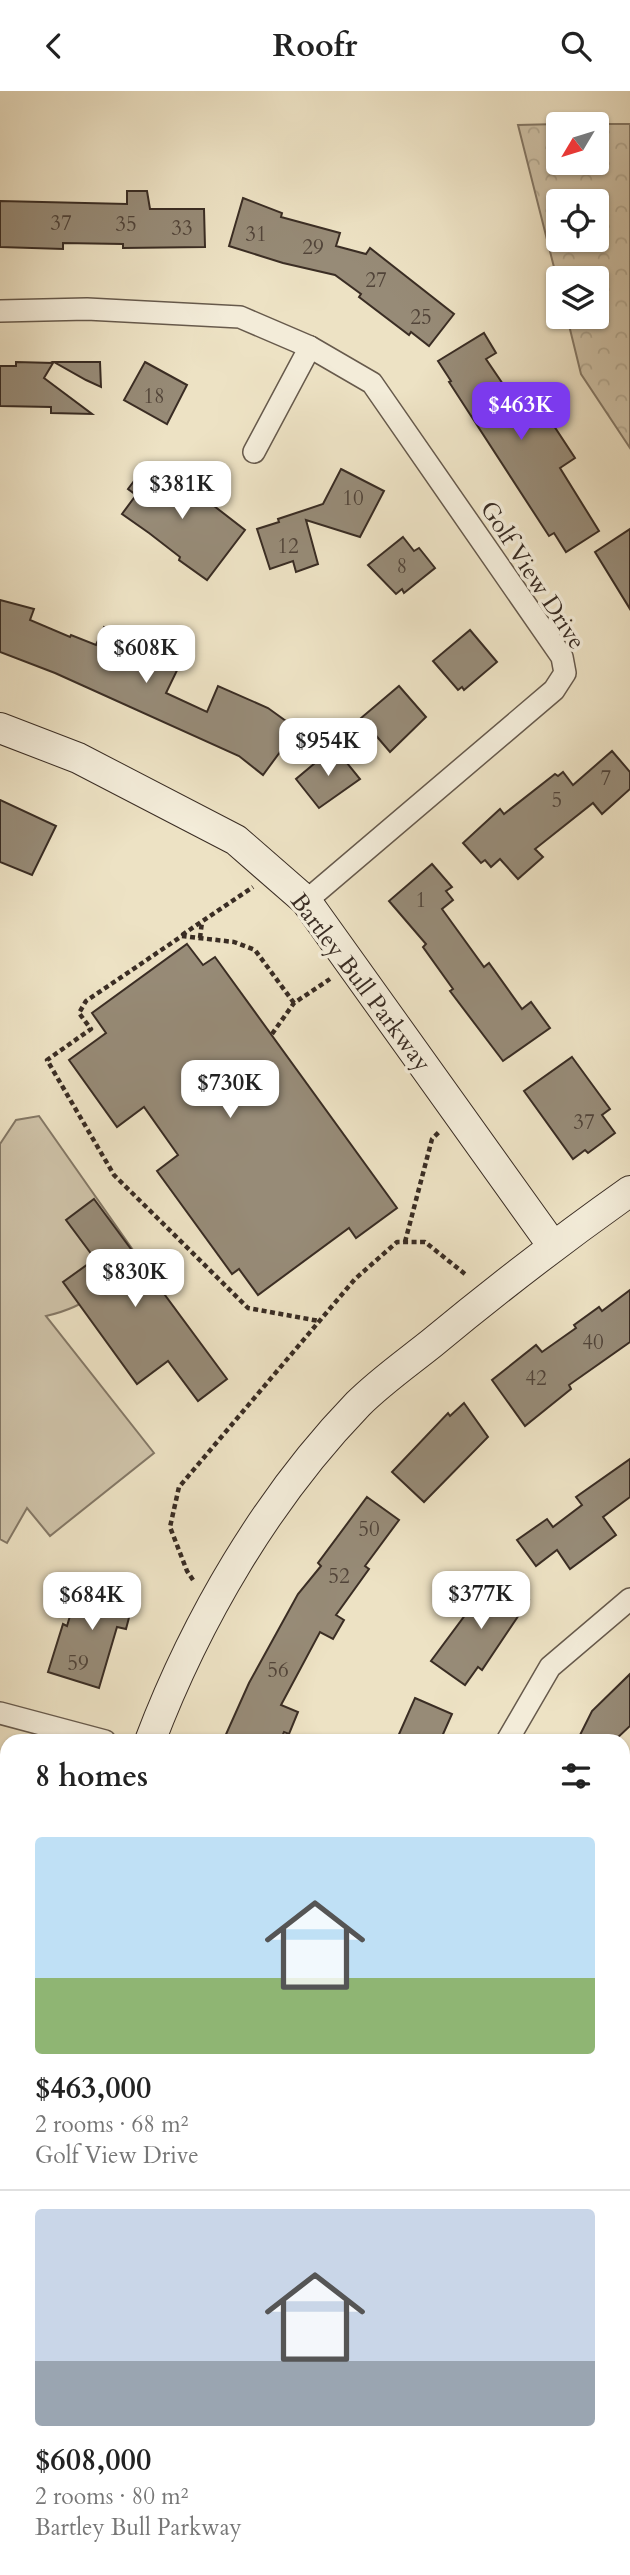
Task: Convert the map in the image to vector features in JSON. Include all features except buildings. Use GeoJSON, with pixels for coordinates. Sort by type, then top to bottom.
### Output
{"type":"FeatureCollection","features":[{"type":"Feature","properties":{"kind":"street","name":"Golf View Drive"},"geometry":{"type":"LineString","coordinates":[[0,310],[87,309],[240,317],[310,347],[372,383],[562,657],[565,673],[554,690],[306,901]]}},
{"type":"Feature","properties":{"kind":"street"},"geometry":{"type":"LineString","coordinates":[[254,452],[310,347]]}},
{"type":"Feature","properties":{"kind":"street","name":"Bartley Bull Parkway"},"geometry":{"type":"LineString","coordinates":[[0,728],[78,758],[236,840],[306,901],[553,1246]]}},
{"type":"Feature","properties":{"kind":"street"},"geometry":{"type":"LineString","coordinates":[[153,1734],[172,1683],[222,1585],[300,1471],[359,1403],[553,1246],[630,1191]]}},
{"type":"Feature","properties":{"kind":"street"},"geometry":{"type":"LineString","coordinates":[[511,1734],[550,1667],[630,1599]]}},
{"type":"Feature","properties":{"kind":"street"},"geometry":{"type":"LineString","coordinates":[[0,1713],[79,1734]]}},
{"type":"Feature","properties":{"kind":"path"},"geometry":{"type":"LineString","coordinates":[[274,873],[86,1000],[79,1013],[90,1029],[47,1060],[114,1175],[248,1308],[319,1321]]}},
{"type":"Feature","properties":{"kind":"path"},"geometry":{"type":"LineString","coordinates":[[201,938],[202,922]]}},
{"type":"Feature","properties":{"kind":"path"},"geometry":{"type":"LineString","coordinates":[[181,936],[234,942],[254,950],[294,1003]]}},
{"type":"Feature","properties":{"kind":"path"},"geometry":{"type":"LineString","coordinates":[[271,1034],[294,1003],[351,965]]}},
{"type":"Feature","properties":{"kind":"path"},"geometry":{"type":"LineString","coordinates":[[405,1242],[432,1139],[457,1112]]}},
{"type":"Feature","properties":{"kind":"path"},"geometry":{"type":"LineString","coordinates":[[193,1580],[170,1527],[179,1487],[355,1279],[397,1242],[425,1242],[465,1275]]}},
{"type":"Feature","properties":{"kind":"green space"},"geometry":{"type":"Polygon","coordinates":[[[546,124],[546,175],[609,175],[609,124],[630,124],[630,448],[581,374],[570,329],[609,329],[609,266],[554,266],[550,252],[609,252],[609,189],[546,189],[546,236],[518,125],[546,124]]]}},
{"type":"Feature","properties":{"kind":"green space"},"geometry":{"type":"Polygon","coordinates":[[[39,1116],[133,1250],[115,1275],[97,1293],[75,1307],[46,1316],[154,1453],[50,1536],[27,1508],[7,1543],[0,1539],[0,1144],[16,1120],[39,1116]]]}}]}
